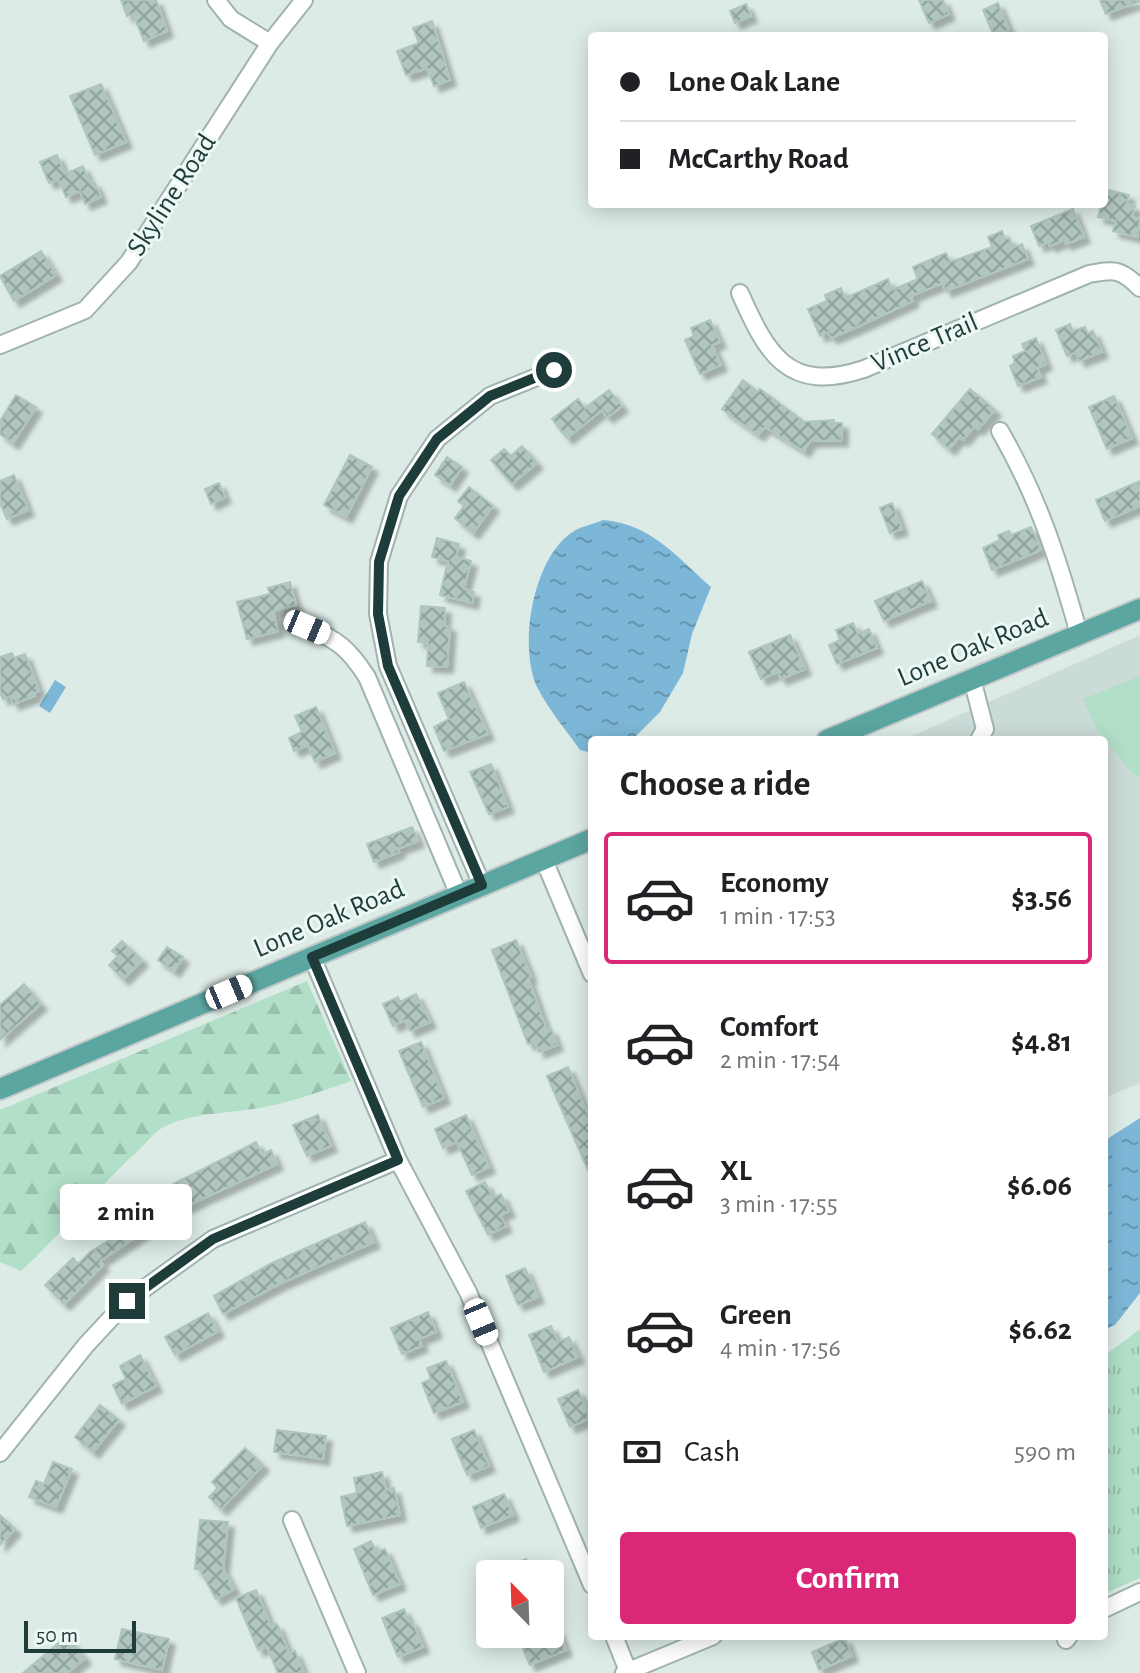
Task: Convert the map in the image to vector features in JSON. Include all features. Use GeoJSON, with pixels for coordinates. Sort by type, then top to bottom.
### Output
{"type":"FeatureCollection","features":[{"type":"Feature","properties":{"kind":"main road","name":"Lone Oak Road"},"geometry":{"type":"LineString","coordinates":[[837,736],[1140,609]]}},
{"type":"Feature","properties":{"kind":"main road","name":"Lone Oak Road"},"geometry":{"type":"LineString","coordinates":[[0,1089],[588,841]]}},
{"type":"Feature","properties":{"kind":"street"},"geometry":{"type":"LineString","coordinates":[[216,0],[231,19],[270,43]]}},
{"type":"Feature","properties":{"kind":"street","name":"Skyline Road"},"geometry":{"type":"LineString","coordinates":[[0,345],[85,310],[129,262],[270,43],[304,0]]}},
{"type":"Feature","properties":{"kind":"street","name":"Vince Trail"},"geometry":{"type":"LineString","coordinates":[[740,293],[759,336],[773,356],[792,369],[813,376],[839,377],[1089,274],[1113,269],[1128,276],[1140,288]]}},
{"type":"Feature","properties":{"kind":"street"},"geometry":{"type":"LineString","coordinates":[[482,885],[388,666],[378,614],[379,562],[399,496],[437,439],[490,396],[554,370]]}},
{"type":"Feature","properties":{"kind":"street"},"geometry":{"type":"LineString","coordinates":[[1000,431],[1026,477],[1053,544],[1079,634]]}},
{"type":"Feature","properties":{"kind":"street"},"geometry":{"type":"LineString","coordinates":[[307,627],[335,639],[353,655],[367,677],[459,895]]}},
{"type":"Feature","properties":{"kind":"street"},"geometry":{"type":"LineString","coordinates":[[972,679],[985,729],[981,736]]}},
{"type":"Feature","properties":{"kind":"street"},"geometry":{"type":"LineString","coordinates":[[544,860],[588,964]]}},
{"type":"Feature","properties":{"kind":"street"},"geometry":{"type":"LineString","coordinates":[[312,957],[398,1160],[468,1292],[588,1576]]}},
{"type":"Feature","properties":{"kind":"street"},"geometry":{"type":"LineString","coordinates":[[0,1453],[86,1345],[127,1301],[213,1239],[398,1160]]}},
{"type":"Feature","properties":{"kind":"street"},"geometry":{"type":"LineString","coordinates":[[292,1520],[357,1673]]}},
{"type":"Feature","properties":{"kind":"street"},"geometry":{"type":"LineString","coordinates":[[1108,1607],[1140,1592]]}},
{"type":"Feature","properties":{"kind":"street"},"geometry":{"type":"LineString","coordinates":[[615,1640],[626,1672],[703,1640]]}},
{"type":"Feature","properties":{"kind":"shaded area"},"geometry":{"type":"Polygon","coordinates":[[[1140,635],[1140,1083],[1108,1096],[1108,736],[912,736],[1140,635]]]}},
{"type":"Feature","properties":{"kind":"green space"},"geometry":{"type":"Polygon","coordinates":[[[1140,676],[1140,777],[1133,774],[1108,743],[1108,736],[1102,736],[1097,730],[1083,699],[1140,676]]]}},
{"type":"Feature","properties":{"kind":"green space"},"geometry":{"type":"Polygon","coordinates":[[[307,981],[351,1081],[285,1102],[192,1117],[162,1128],[21,1271],[0,1262],[0,1110],[307,981]]]}},
{"type":"Feature","properties":{"kind":"green space"},"geometry":{"type":"Polygon","coordinates":[[[1140,1329],[1140,1578],[1108,1592],[1108,1353],[1140,1329]]]}},
{"type":"Feature","properties":{"kind":"water"},"geometry":{"type":"Polygon","coordinates":[[[603,520],[635,528],[662,543],[711,587],[692,634],[683,673],[660,712],[636,736],[588,736],[588,752],[580,750],[538,689],[529,650],[529,627],[539,581],[560,543],[577,529],[603,520]]]}},
{"type":"Feature","properties":{"kind":"water"},"geometry":{"type":"Polygon","coordinates":[[[55,680],[66,687],[50,713],[39,706],[55,680]]]}},
{"type":"Feature","properties":{"kind":"water"},"geometry":{"type":"Polygon","coordinates":[[[1140,1118],[1140,1293],[1115,1325],[1108,1328],[1108,1138],[1140,1118]]]}},
{"type":"Feature","properties":{"kind":"building"},"geometry":{"type":"Polygon","coordinates":[[[121,0],[156,0],[167,31],[144,41],[133,14],[127,16],[121,0]]]}},
{"type":"Feature","properties":{"kind":"building"},"geometry":{"type":"Polygon","coordinates":[[[919,0],[943,0],[949,14],[929,23],[919,0]]]}},
{"type":"Feature","properties":{"kind":"building"},"geometry":{"type":"Polygon","coordinates":[[[1100,0],[1140,0],[1140,1],[1106,14],[1100,0]]]}},
{"type":"Feature","properties":{"kind":"building"},"geometry":{"type":"Polygon","coordinates":[[[998,3],[1009,30],[992,32],[983,10],[998,3]]]}},
{"type":"Feature","properties":{"kind":"building"},"geometry":{"type":"Polygon","coordinates":[[[746,4],[751,16],[735,23],[730,11],[746,4]]]}},
{"type":"Feature","properties":{"kind":"building"},"geometry":{"type":"Polygon","coordinates":[[[432,21],[450,80],[434,86],[427,68],[406,75],[397,51],[419,43],[413,28],[432,21]]]}},
{"type":"Feature","properties":{"kind":"building"},"geometry":{"type":"Polygon","coordinates":[[[101,84],[126,142],[95,155],[70,96],[101,84]]]}},
{"type":"Feature","properties":{"kind":"building"},"geometry":{"type":"Polygon","coordinates":[[[57,155],[65,174],[83,166],[90,183],[94,182],[101,197],[85,204],[80,191],[66,197],[58,179],[49,183],[40,162],[57,155]]]}},
{"type":"Feature","properties":{"kind":"building"},"geometry":{"type":"Polygon","coordinates":[[[1108,190],[1129,195],[1126,204],[1135,206],[1132,217],[1140,219],[1137,237],[1113,231],[1116,221],[1098,217],[1100,208],[1108,208],[1108,190]]]}},
{"type":"Feature","properties":{"kind":"building"},"geometry":{"type":"Polygon","coordinates":[[[1073,209],[1084,237],[1066,244],[1064,240],[1050,246],[1048,242],[1039,246],[1031,226],[1073,209]]]}},
{"type":"Feature","properties":{"kind":"building"},"geometry":{"type":"Polygon","coordinates":[[[1002,231],[1005,239],[1009,238],[1012,248],[1022,244],[1028,259],[946,291],[942,283],[911,296],[913,301],[857,327],[831,338],[828,332],[820,336],[808,309],[827,301],[825,295],[841,288],[845,298],[888,279],[892,290],[918,279],[913,267],[946,253],[950,262],[992,247],[988,237],[1002,231]]]}},
{"type":"Feature","properties":{"kind":"building"},"geometry":{"type":"Polygon","coordinates":[[[41,251],[56,275],[14,301],[0,276],[41,251]]]}},
{"type":"Feature","properties":{"kind":"building"},"geometry":{"type":"Polygon","coordinates":[[[710,320],[720,342],[712,345],[721,365],[700,374],[685,340],[694,336],[691,328],[710,320]]]}},
{"type":"Feature","properties":{"kind":"building"},"geometry":{"type":"Polygon","coordinates":[[[1070,324],[1073,331],[1085,327],[1088,334],[1093,331],[1102,352],[1079,361],[1076,352],[1067,356],[1056,330],[1070,324]]]}},
{"type":"Feature","properties":{"kind":"building"},"geometry":{"type":"Polygon","coordinates":[[[1036,338],[1046,364],[1037,368],[1041,377],[1018,386],[1010,366],[1015,363],[1013,356],[1025,351],[1022,344],[1036,338]]]}},
{"type":"Feature","properties":{"kind":"building"},"geometry":{"type":"Polygon","coordinates":[[[743,380],[758,392],[760,389],[801,422],[834,420],[834,423],[842,423],[842,440],[810,441],[804,451],[765,427],[758,435],[722,409],[743,380]]]}},
{"type":"Feature","properties":{"kind":"building"},"geometry":{"type":"Polygon","coordinates":[[[970,389],[995,410],[978,429],[975,426],[963,440],[959,437],[949,449],[932,434],[970,389]]]}},
{"type":"Feature","properties":{"kind":"building"},"geometry":{"type":"Polygon","coordinates":[[[609,390],[622,406],[607,417],[602,410],[567,438],[552,419],[578,399],[585,408],[609,390]]]}},
{"type":"Feature","properties":{"kind":"building"},"geometry":{"type":"Polygon","coordinates":[[[16,395],[36,407],[13,443],[0,434],[0,421],[16,395]]]}},
{"type":"Feature","properties":{"kind":"building"},"geometry":{"type":"Polygon","coordinates":[[[1114,396],[1132,438],[1107,449],[1089,407],[1114,396]]]}},
{"type":"Feature","properties":{"kind":"building"},"geometry":{"type":"Polygon","coordinates":[[[522,446],[537,463],[512,484],[491,460],[504,449],[511,456],[522,446]]]}},
{"type":"Feature","properties":{"kind":"building"},"geometry":{"type":"Polygon","coordinates":[[[350,455],[372,467],[346,517],[324,505],[350,455]]]}},
{"type":"Feature","properties":{"kind":"building"},"geometry":{"type":"Polygon","coordinates":[[[447,457],[462,467],[450,485],[435,475],[447,457]]]}},
{"type":"Feature","properties":{"kind":"building"},"geometry":{"type":"Polygon","coordinates":[[[14,475],[28,510],[7,519],[0,503],[0,481],[14,475]]]}},
{"type":"Feature","properties":{"kind":"building"},"geometry":{"type":"Polygon","coordinates":[[[1140,481],[1140,506],[1105,521],[1096,500],[1140,481]]]}},
{"type":"Feature","properties":{"kind":"building"},"geometry":{"type":"Polygon","coordinates":[[[219,483],[225,497],[211,504],[205,489],[219,483]]]}},
{"type":"Feature","properties":{"kind":"building"},"geometry":{"type":"Polygon","coordinates":[[[469,487],[493,506],[473,533],[455,518],[464,506],[458,501],[469,487]]]}},
{"type":"Feature","properties":{"kind":"building"},"geometry":{"type":"Polygon","coordinates":[[[892,503],[902,529],[890,533],[880,508],[892,503]]]}},
{"type":"Feature","properties":{"kind":"building"},"geometry":{"type":"Polygon","coordinates":[[[1031,527],[1041,550],[992,570],[983,548],[1000,540],[998,535],[1009,531],[1011,535],[1031,527]]]}},
{"type":"Feature","properties":{"kind":"building"},"geometry":{"type":"Polygon","coordinates":[[[437,538],[459,544],[456,557],[471,561],[464,589],[474,592],[472,603],[440,595],[448,561],[432,557],[437,538]]]}},
{"type":"Feature","properties":{"kind":"building"},"geometry":{"type":"Polygon","coordinates":[[[922,581],[931,601],[884,621],[875,601],[922,581]]]}},
{"type":"Feature","properties":{"kind":"building"},"geometry":{"type":"Polygon","coordinates":[[[290,582],[296,605],[273,611],[278,631],[247,639],[237,602],[270,594],[268,588],[290,582]]]}},
{"type":"Feature","properties":{"kind":"building"},"geometry":{"type":"Polygon","coordinates":[[[421,606],[445,608],[444,626],[450,626],[447,667],[427,666],[428,643],[418,642],[421,606]]]}},
{"type":"Feature","properties":{"kind":"building"},"geometry":{"type":"Polygon","coordinates":[[[853,623],[858,634],[869,629],[877,648],[837,664],[829,645],[840,640],[836,630],[853,623]]]}},
{"type":"Feature","properties":{"kind":"building"},"geometry":{"type":"Polygon","coordinates":[[[790,635],[805,669],[781,679],[778,672],[761,679],[749,652],[790,635]]]}},
{"type":"Feature","properties":{"kind":"building"},"geometry":{"type":"Polygon","coordinates":[[[12,653],[14,658],[25,654],[39,691],[34,693],[35,696],[13,704],[10,696],[3,699],[0,693],[0,657],[12,653]]]}},
{"type":"Feature","properties":{"kind":"building"},"geometry":{"type":"Polygon","coordinates":[[[464,682],[488,734],[444,751],[434,727],[449,719],[438,693],[464,682]]]}},
{"type":"Feature","properties":{"kind":"building"},"geometry":{"type":"Polygon","coordinates":[[[316,707],[335,753],[315,762],[308,745],[294,751],[289,738],[302,732],[295,716],[316,707]]]}},
{"type":"Feature","properties":{"kind":"building"},"geometry":{"type":"Polygon","coordinates":[[[491,764],[508,807],[489,814],[470,772],[491,764]]]}},
{"type":"Feature","properties":{"kind":"building"},"geometry":{"type":"Polygon","coordinates":[[[412,827],[418,841],[374,862],[367,844],[412,827]]]}},
{"type":"Feature","properties":{"kind":"building"},"geometry":{"type":"Polygon","coordinates":[[[516,940],[547,1031],[551,1029],[557,1045],[539,1052],[535,1042],[528,1044],[492,950],[516,940]]]}},
{"type":"Feature","properties":{"kind":"building"},"geometry":{"type":"Polygon","coordinates":[[[122,941],[142,960],[123,979],[109,965],[118,956],[112,951],[122,941]]]}},
{"type":"Feature","properties":{"kind":"building"},"geometry":{"type":"Polygon","coordinates":[[[167,947],[183,957],[174,971],[158,960],[167,947]]]}},
{"type":"Feature","properties":{"kind":"building"},"geometry":{"type":"Polygon","coordinates":[[[24,984],[41,1004],[0,1040],[0,1005],[24,984]]]}},
{"type":"Feature","properties":{"kind":"building"},"geometry":{"type":"Polygon","coordinates":[[[416,994],[430,1022],[410,1031],[405,1020],[393,1026],[383,1004],[398,997],[400,1002],[416,994]]]}},
{"type":"Feature","properties":{"kind":"building"},"geometry":{"type":"Polygon","coordinates":[[[421,1042],[444,1098],[423,1107],[399,1051],[421,1042]]]}},
{"type":"Feature","properties":{"kind":"building"},"geometry":{"type":"Polygon","coordinates":[[[568,1067],[588,1115],[588,1170],[547,1076],[568,1067]]]}},
{"type":"Feature","properties":{"kind":"building"},"geometry":{"type":"Polygon","coordinates":[[[318,1115],[331,1146],[307,1156],[293,1125],[318,1115]]]}},
{"type":"Feature","properties":{"kind":"building"},"geometry":{"type":"Polygon","coordinates":[[[466,1115],[489,1167],[472,1175],[457,1142],[443,1148],[435,1129],[466,1115]]]}},
{"type":"Feature","properties":{"kind":"building"},"geometry":{"type":"Polygon","coordinates":[[[256,1142],[262,1155],[271,1150],[277,1164],[157,1220],[159,1222],[100,1261],[103,1265],[64,1304],[45,1285],[73,1258],[78,1264],[111,1239],[106,1231],[113,1226],[111,1223],[163,1189],[256,1142]]]}},
{"type":"Feature","properties":{"kind":"building"},"geometry":{"type":"Polygon","coordinates":[[[485,1182],[493,1198],[501,1194],[509,1211],[500,1215],[506,1226],[488,1235],[466,1191],[485,1182]]]}},
{"type":"Feature","properties":{"kind":"building"},"geometry":{"type":"Polygon","coordinates":[[[365,1222],[374,1242],[279,1284],[223,1314],[214,1296],[270,1264],[365,1222]]]}},
{"type":"Feature","properties":{"kind":"building"},"geometry":{"type":"Polygon","coordinates":[[[525,1268],[538,1297],[518,1305],[506,1276],[525,1268]]]}},
{"type":"Feature","properties":{"kind":"building"},"geometry":{"type":"Polygon","coordinates":[[[428,1312],[436,1332],[419,1339],[422,1346],[402,1354],[391,1328],[428,1312]]]}},
{"type":"Feature","properties":{"kind":"building"},"geometry":{"type":"Polygon","coordinates":[[[208,1313],[218,1331],[175,1355],[165,1337],[208,1313]]]}},
{"type":"Feature","properties":{"kind":"building"},"geometry":{"type":"Polygon","coordinates":[[[551,1326],[558,1342],[569,1337],[578,1357],[544,1372],[529,1335],[551,1326]]]}},
{"type":"Feature","properties":{"kind":"building"},"geometry":{"type":"Polygon","coordinates":[[[140,1355],[156,1386],[122,1404],[113,1385],[126,1379],[120,1366],[140,1355]]]}},
{"type":"Feature","properties":{"kind":"building"},"geometry":{"type":"Polygon","coordinates":[[[446,1361],[463,1402],[434,1413],[422,1383],[431,1379],[427,1368],[446,1361]]]}},
{"type":"Feature","properties":{"kind":"building"},"geometry":{"type":"Polygon","coordinates":[[[578,1390],[588,1419],[570,1427],[558,1399],[578,1390]]]}},
{"type":"Feature","properties":{"kind":"building"},"geometry":{"type":"Polygon","coordinates":[[[100,1405],[119,1420],[93,1452],[75,1437],[100,1405]]]}},
{"type":"Feature","properties":{"kind":"building"},"geometry":{"type":"Polygon","coordinates":[[[277,1430],[326,1436],[323,1459],[274,1452],[277,1430]]]}},
{"type":"Feature","properties":{"kind":"building"},"geometry":{"type":"Polygon","coordinates":[[[474,1430],[489,1466],[467,1475],[452,1439],[474,1430]]]}},
{"type":"Feature","properties":{"kind":"building"},"geometry":{"type":"Polygon","coordinates":[[[245,1448],[263,1465],[221,1509],[209,1497],[218,1488],[212,1482],[245,1448]]]}},
{"type":"Feature","properties":{"kind":"building"},"geometry":{"type":"Polygon","coordinates":[[[53,1462],[72,1469],[56,1507],[29,1497],[36,1481],[44,1484],[53,1462]]]}},
{"type":"Feature","properties":{"kind":"building"},"geometry":{"type":"Polygon","coordinates":[[[382,1472],[386,1490],[394,1488],[400,1515],[347,1526],[341,1497],[357,1493],[354,1478],[382,1472]]]}},
{"type":"Feature","properties":{"kind":"building"},"geometry":{"type":"Polygon","coordinates":[[[504,1494],[513,1515],[481,1528],[473,1507],[504,1494]]]}},
{"type":"Feature","properties":{"kind":"building"},"geometry":{"type":"Polygon","coordinates":[[[0,1515],[15,1529],[0,1545],[0,1515]]]}},
{"type":"Feature","properties":{"kind":"building"},"geometry":{"type":"Polygon","coordinates":[[[200,1520],[228,1522],[223,1569],[234,1589],[216,1599],[200,1570],[195,1569],[200,1520]]]}},
{"type":"Feature","properties":{"kind":"building"},"geometry":{"type":"Polygon","coordinates":[[[371,1541],[376,1552],[385,1549],[400,1584],[373,1595],[354,1549],[371,1541]]]}},
{"type":"Feature","properties":{"kind":"building"},"geometry":{"type":"Polygon","coordinates":[[[256,1590],[271,1626],[277,1624],[289,1653],[295,1651],[304,1673],[278,1673],[267,1647],[258,1650],[236,1598],[256,1590]]]}},
{"type":"Feature","properties":{"kind":"building"},"geometry":{"type":"Polygon","coordinates":[[[404,1609],[423,1647],[398,1657],[382,1618],[404,1609]]]}},
{"type":"Feature","properties":{"kind":"building"},"geometry":{"type":"Polygon","coordinates":[[[122,1629],[169,1639],[162,1670],[115,1659],[122,1629]]]}},
{"type":"Feature","properties":{"kind":"building"},"geometry":{"type":"Polygon","coordinates":[[[67,1636],[85,1658],[67,1673],[23,1673],[67,1636]]]}},
{"type":"Feature","properties":{"kind":"building"},"geometry":{"type":"Polygon","coordinates":[[[846,1640],[852,1656],[819,1670],[812,1652],[846,1640]]]}},
{"type":"Feature","properties":{"kind":"building"},"geometry":{"type":"Polygon","coordinates":[[[564,1645],[566,1650],[530,1665],[523,1648],[564,1648],[564,1645]]]}},
{"type":"Feature","properties":{"kind":"route"},"geometry":{"type":"LineString","coordinates":[[127,1301],[213,1239],[398,1160],[312,957],[482,885],[388,666],[378,614],[379,562],[399,496],[437,439],[490,396],[554,370]]}}]}
